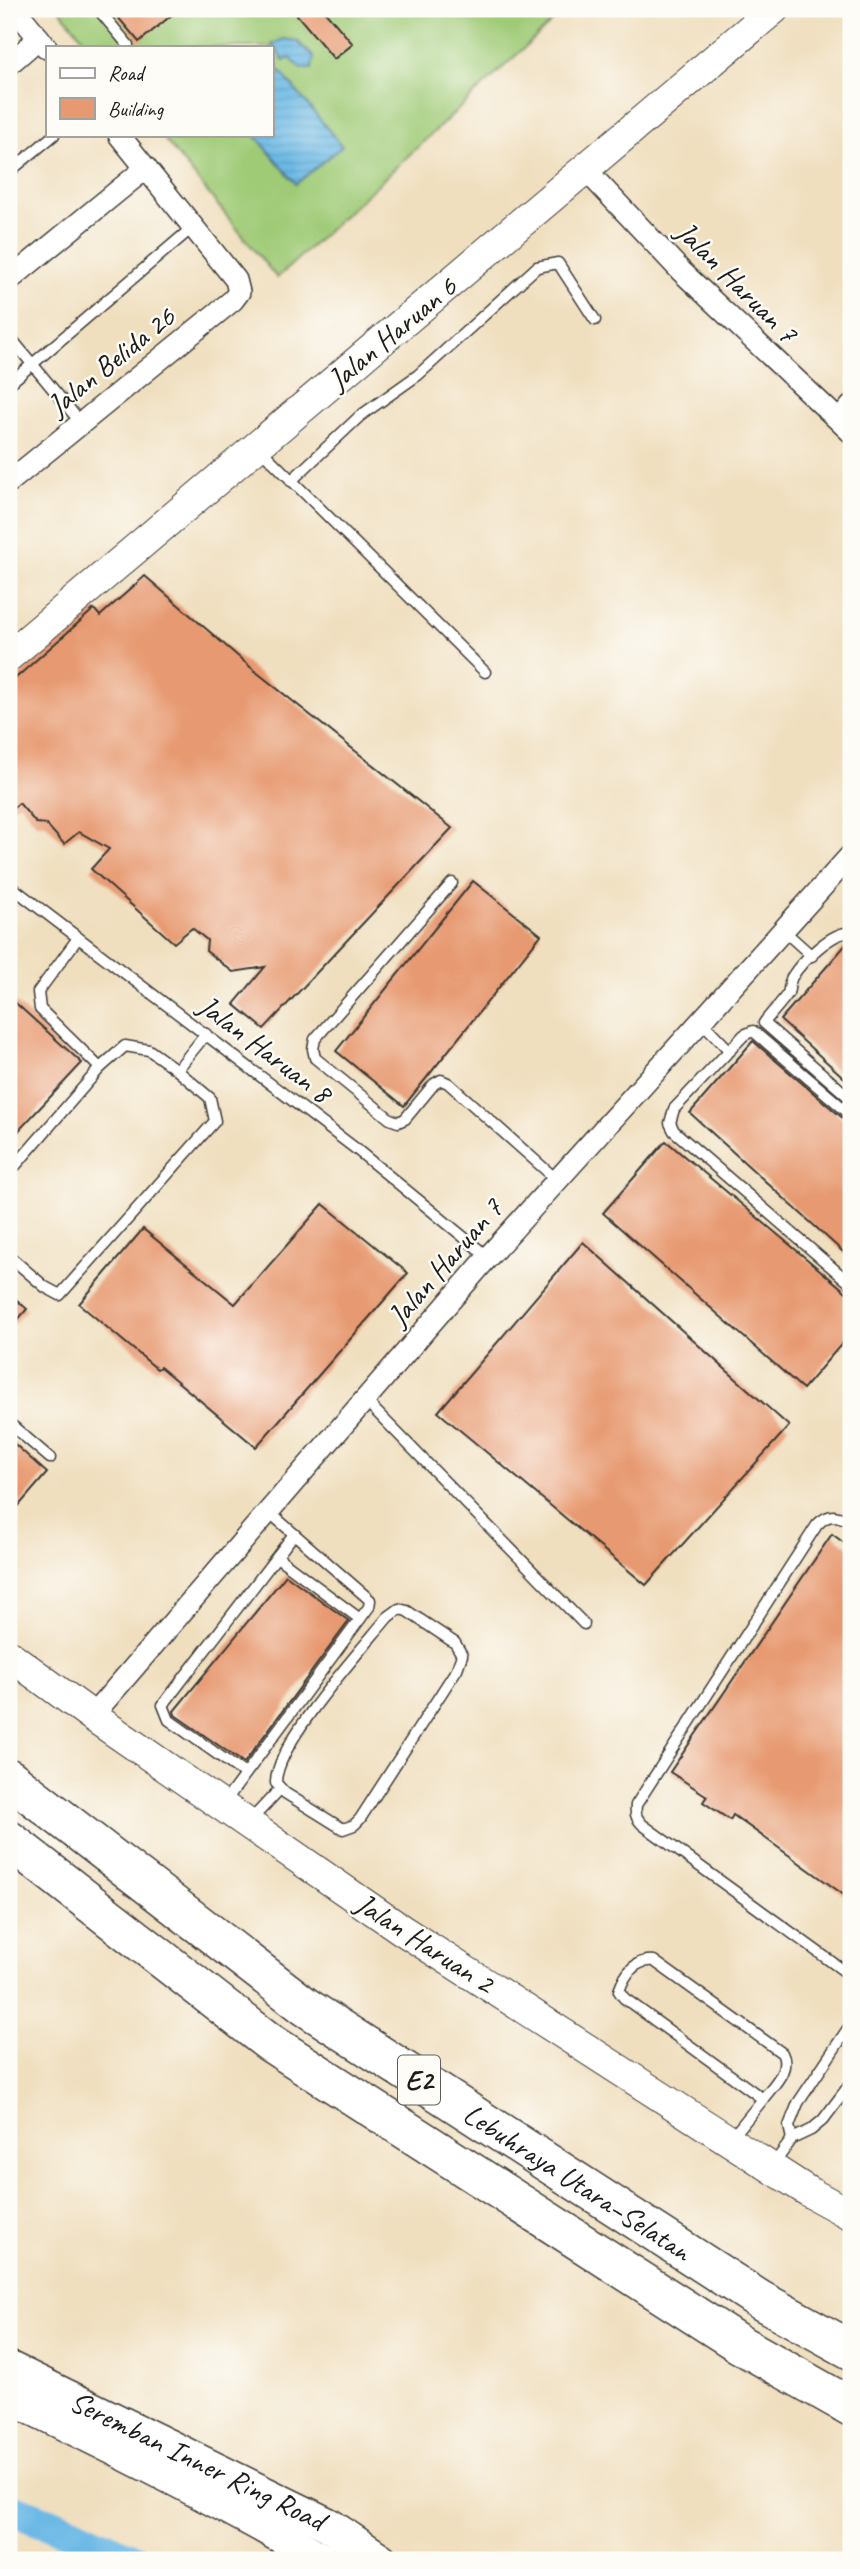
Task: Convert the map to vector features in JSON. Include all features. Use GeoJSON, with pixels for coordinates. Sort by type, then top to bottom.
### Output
{"type":"FeatureCollection","features":[{"type":"Feature","properties":{"kind":"highway","name":"Lebuhraya Utara–Selatan"},"geometry":{"type":"LineString","coordinates":[[9,1777],[306,2007],[760,2300],[851,2350]]}},
{"type":"Feature","properties":{"kind":"highway","name":"Lebuhraya Utara–Selatan"},"geometry":{"type":"LineString","coordinates":[[9,1840],[269,2042],[741,2345],[851,2407]]}},
{"type":"Feature","properties":{"kind":"main road","name":"Jalan Haruan 6"},"geometry":{"type":"LineString","coordinates":[[9,656],[774,9]]}},
{"type":"Feature","properties":{"kind":"main road","name":"Jalan Haruan 2"},"geometry":{"type":"LineString","coordinates":[[9,1656],[402,1930],[809,2192],[851,2215]]}},
{"type":"Feature","properties":{"kind":"main road","name":"Seremban Inner Ring Road"},"geometry":{"type":"LineString","coordinates":[[9,2368],[329,2525],[382,2560]]}},
{"type":"Feature","properties":{"kind":"main road","name":"Seremban Inner Ring Road"},"geometry":{"type":"LineString","coordinates":[[9,2398],[141,2460],[323,2560]]}},
{"type":"Feature","properties":{"kind":"street"},"geometry":{"type":"LineString","coordinates":[[9,64],[43,43],[15,9]]}},
{"type":"Feature","properties":{"kind":"street"},"geometry":{"type":"LineString","coordinates":[[120,136],[193,227]]}},
{"type":"Feature","properties":{"kind":"street"},"geometry":{"type":"LineString","coordinates":[[9,280],[146,168]]}},
{"type":"Feature","properties":{"kind":"street","name":"Jalan Haruan 7"},"geometry":{"type":"LineString","coordinates":[[585,169],[681,271],[851,432]]}},
{"type":"Feature","properties":{"kind":"street","name":"Jalan Belida 26"},"geometry":{"type":"LineString","coordinates":[[9,482],[233,300],[239,292],[236,281],[193,227]]}},
{"type":"Feature","properties":{"kind":"street","name":"Jalan Haruan 7"},"geometry":{"type":"LineString","coordinates":[[92,1716],[488,1257],[851,855]]}},
{"type":"Feature","properties":{"kind":"lane"},"geometry":{"type":"LineString","coordinates":[[98,9],[128,45]]}},
{"type":"Feature","properties":{"kind":"lane"},"geometry":{"type":"LineString","coordinates":[[9,172],[53,136]]}},
{"type":"Feature","properties":{"kind":"lane"},"geometry":{"type":"LineString","coordinates":[[9,384],[193,227]]}},
{"type":"Feature","properties":{"kind":"lane"},"geometry":{"type":"LineString","coordinates":[[291,481],[360,416],[418,375],[537,267],[558,262],[594,320]]}},
{"type":"Feature","properties":{"kind":"lane"},"geometry":{"type":"LineString","coordinates":[[9,336],[82,423]]}},
{"type":"Feature","properties":{"kind":"lane"},"geometry":{"type":"LineString","coordinates":[[834,418],[851,398]]}},
{"type":"Feature","properties":{"kind":"lane"},"geometry":{"type":"LineString","coordinates":[[257,447],[485,671]]}},
{"type":"Feature","properties":{"kind":"lane"},"geometry":{"type":"LineString","coordinates":[[452,883],[315,1040],[315,1058],[390,1119],[398,1122],[405,1119],[434,1084],[441,1080],[448,1083],[556,1180]]}},
{"type":"Feature","properties":{"kind":"lane","name":"Jalan Haruan 8"},"geometry":{"type":"LineString","coordinates":[[9,885],[356,1149],[488,1257]]}},
{"type":"Feature","properties":{"kind":"lane"},"geometry":{"type":"LineString","coordinates":[[783,930],[812,956]]}},
{"type":"Feature","properties":{"kind":"lane"},"geometry":{"type":"LineString","coordinates":[[851,933],[844,932],[833,936],[812,956],[791,979],[789,991],[764,1023],[851,1099]]}},
{"type":"Feature","properties":{"kind":"lane"},"geometry":{"type":"LineString","coordinates":[[78,938],[37,992],[40,1009],[100,1069]]}},
{"type":"Feature","properties":{"kind":"lane"},"geometry":{"type":"LineString","coordinates":[[701,1021],[730,1051]]}},
{"type":"Feature","properties":{"kind":"lane"},"geometry":{"type":"LineString","coordinates":[[851,1115],[754,1031],[744,1035],[674,1110],[670,1123],[674,1131],[851,1284]]}},
{"type":"Feature","properties":{"kind":"lane"},"geometry":{"type":"LineString","coordinates":[[177,1070],[205,1034]]}},
{"type":"Feature","properties":{"kind":"lane"},"geometry":{"type":"LineString","coordinates":[[9,1173],[100,1069],[125,1046],[149,1050],[210,1098],[215,1121],[60,1295],[45,1287],[9,1256]]}},
{"type":"Feature","properties":{"kind":"lane"},"geometry":{"type":"LineString","coordinates":[[366,1401],[584,1624]]}},
{"type":"Feature","properties":{"kind":"lane"},"geometry":{"type":"LineString","coordinates":[[9,1423],[50,1458]]}},
{"type":"Feature","properties":{"kind":"lane"},"geometry":{"type":"LineString","coordinates":[[222,1806],[369,1607],[370,1600],[269,1512]]}},
{"type":"Feature","properties":{"kind":"lane"},"geometry":{"type":"LineString","coordinates":[[851,1522],[837,1515],[829,1516],[817,1525],[636,1805],[635,1812],[636,1818],[643,1825],[851,1976]]}},
{"type":"Feature","properties":{"kind":"lane"},"geometry":{"type":"LineString","coordinates":[[245,1774],[169,1720],[163,1705],[294,1534]]}},
{"type":"Feature","properties":{"kind":"lane"},"geometry":{"type":"LineString","coordinates":[[276,1557],[360,1619]]}},
{"type":"Feature","properties":{"kind":"lane"},"geometry":{"type":"LineString","coordinates":[[399,1608],[408,1611],[455,1643],[462,1655],[457,1669],[354,1825],[343,1829],[280,1789],[276,1783],[276,1775],[295,1735],[388,1617],[399,1608]]}},
{"type":"Feature","properties":{"kind":"lane"},"geometry":{"type":"LineString","coordinates":[[248,1824],[280,1789]]}},
{"type":"Feature","properties":{"kind":"lane"},"geometry":{"type":"LineString","coordinates":[[730,2140],[763,2099],[786,2067],[786,2060],[782,2053],[654,1961],[644,1960],[635,1964],[619,1991],[624,1998],[763,2099]]}},
{"type":"Feature","properties":{"kind":"lane"},"geometry":{"type":"LineString","coordinates":[[792,2139],[789,2126],[797,2103],[851,2024]]}},
{"type":"Feature","properties":{"kind":"lane"},"geometry":{"type":"LineString","coordinates":[[772,2167],[792,2139],[811,2130],[823,2120],[851,2083]]}},
{"type":"Feature","properties":{"kind":"green space"},"geometry":{"type":"Polygon","coordinates":[[[59,9],[566,9],[277,278],[162,136],[273,136],[273,46],[89,46],[59,9]]]}},
{"type":"Feature","properties":{"kind":"water"},"geometry":{"type":"Polygon","coordinates":[[[284,39],[297,41],[314,57],[312,69],[301,69],[290,58],[284,61],[272,44],[284,39]]]}},
{"type":"Feature","properties":{"kind":"water"},"geometry":{"type":"Polygon","coordinates":[[[273,62],[342,146],[296,184],[256,136],[273,136],[273,62]]]}},
{"type":"Feature","properties":{"kind":"building"},"geometry":{"type":"Polygon","coordinates":[[[111,9],[179,9],[139,42],[111,9]]]}},
{"type":"Feature","properties":{"kind":"building"},"geometry":{"type":"Polygon","coordinates":[[[292,9],[323,9],[353,44],[334,59],[292,9]]]}},
{"type":"Feature","properties":{"kind":"building"},"geometry":{"type":"Polygon","coordinates":[[[145,576],[255,671],[452,828],[264,1029],[234,1004],[265,967],[233,972],[206,951],[207,940],[192,928],[174,943],[91,869],[109,849],[79,832],[64,844],[46,824],[36,823],[19,803],[9,812],[9,684],[94,609],[100,616],[145,576]]]}},
{"type":"Feature","properties":{"kind":"building"},"geometry":{"type":"Polygon","coordinates":[[[473,881],[541,935],[404,1106],[336,1051],[473,881]]]}},
{"type":"Feature","properties":{"kind":"building"},"geometry":{"type":"Polygon","coordinates":[[[851,941],[851,1084],[780,1020],[851,941]]]}},
{"type":"Feature","properties":{"kind":"building"},"geometry":{"type":"Polygon","coordinates":[[[9,997],[82,1063],[9,1141],[9,997]]]}},
{"type":"Feature","properties":{"kind":"building"},"geometry":{"type":"Polygon","coordinates":[[[753,1041],[851,1123],[851,1259],[690,1113],[753,1041]]]}},
{"type":"Feature","properties":{"kind":"building"},"geometry":{"type":"Polygon","coordinates":[[[666,1141],[851,1296],[851,1333],[803,1389],[603,1213],[666,1141]]]}},
{"type":"Feature","properties":{"kind":"building"},"geometry":{"type":"Polygon","coordinates":[[[323,1204],[408,1273],[256,1447],[79,1304],[143,1229],[235,1304],[323,1204]]]}},
{"type":"Feature","properties":{"kind":"building"},"geometry":{"type":"Polygon","coordinates":[[[583,1242],[789,1426],[646,1585],[438,1412],[583,1242]]]}},
{"type":"Feature","properties":{"kind":"building"},"geometry":{"type":"Polygon","coordinates":[[[9,1293],[27,1309],[9,1330],[9,1293]]]}},
{"type":"Feature","properties":{"kind":"building"},"geometry":{"type":"Polygon","coordinates":[[[9,1439],[47,1473],[9,1517],[9,1439]]]}},
{"type":"Feature","properties":{"kind":"building"},"geometry":{"type":"Polygon","coordinates":[[[832,1534],[851,1548],[851,1900],[733,1815],[730,1820],[703,1802],[707,1796],[670,1772],[832,1534]]]}},
{"type":"Feature","properties":{"kind":"building"},"geometry":{"type":"Polygon","coordinates":[[[286,1575],[349,1621],[244,1763],[175,1715],[174,1711],[286,1575]]]}},
{"type":"Feature","properties":{"kind":"waterway"},"geometry":{"type":"LineString","coordinates":[[9,2509],[70,2531],[134,2560]]}}]}
